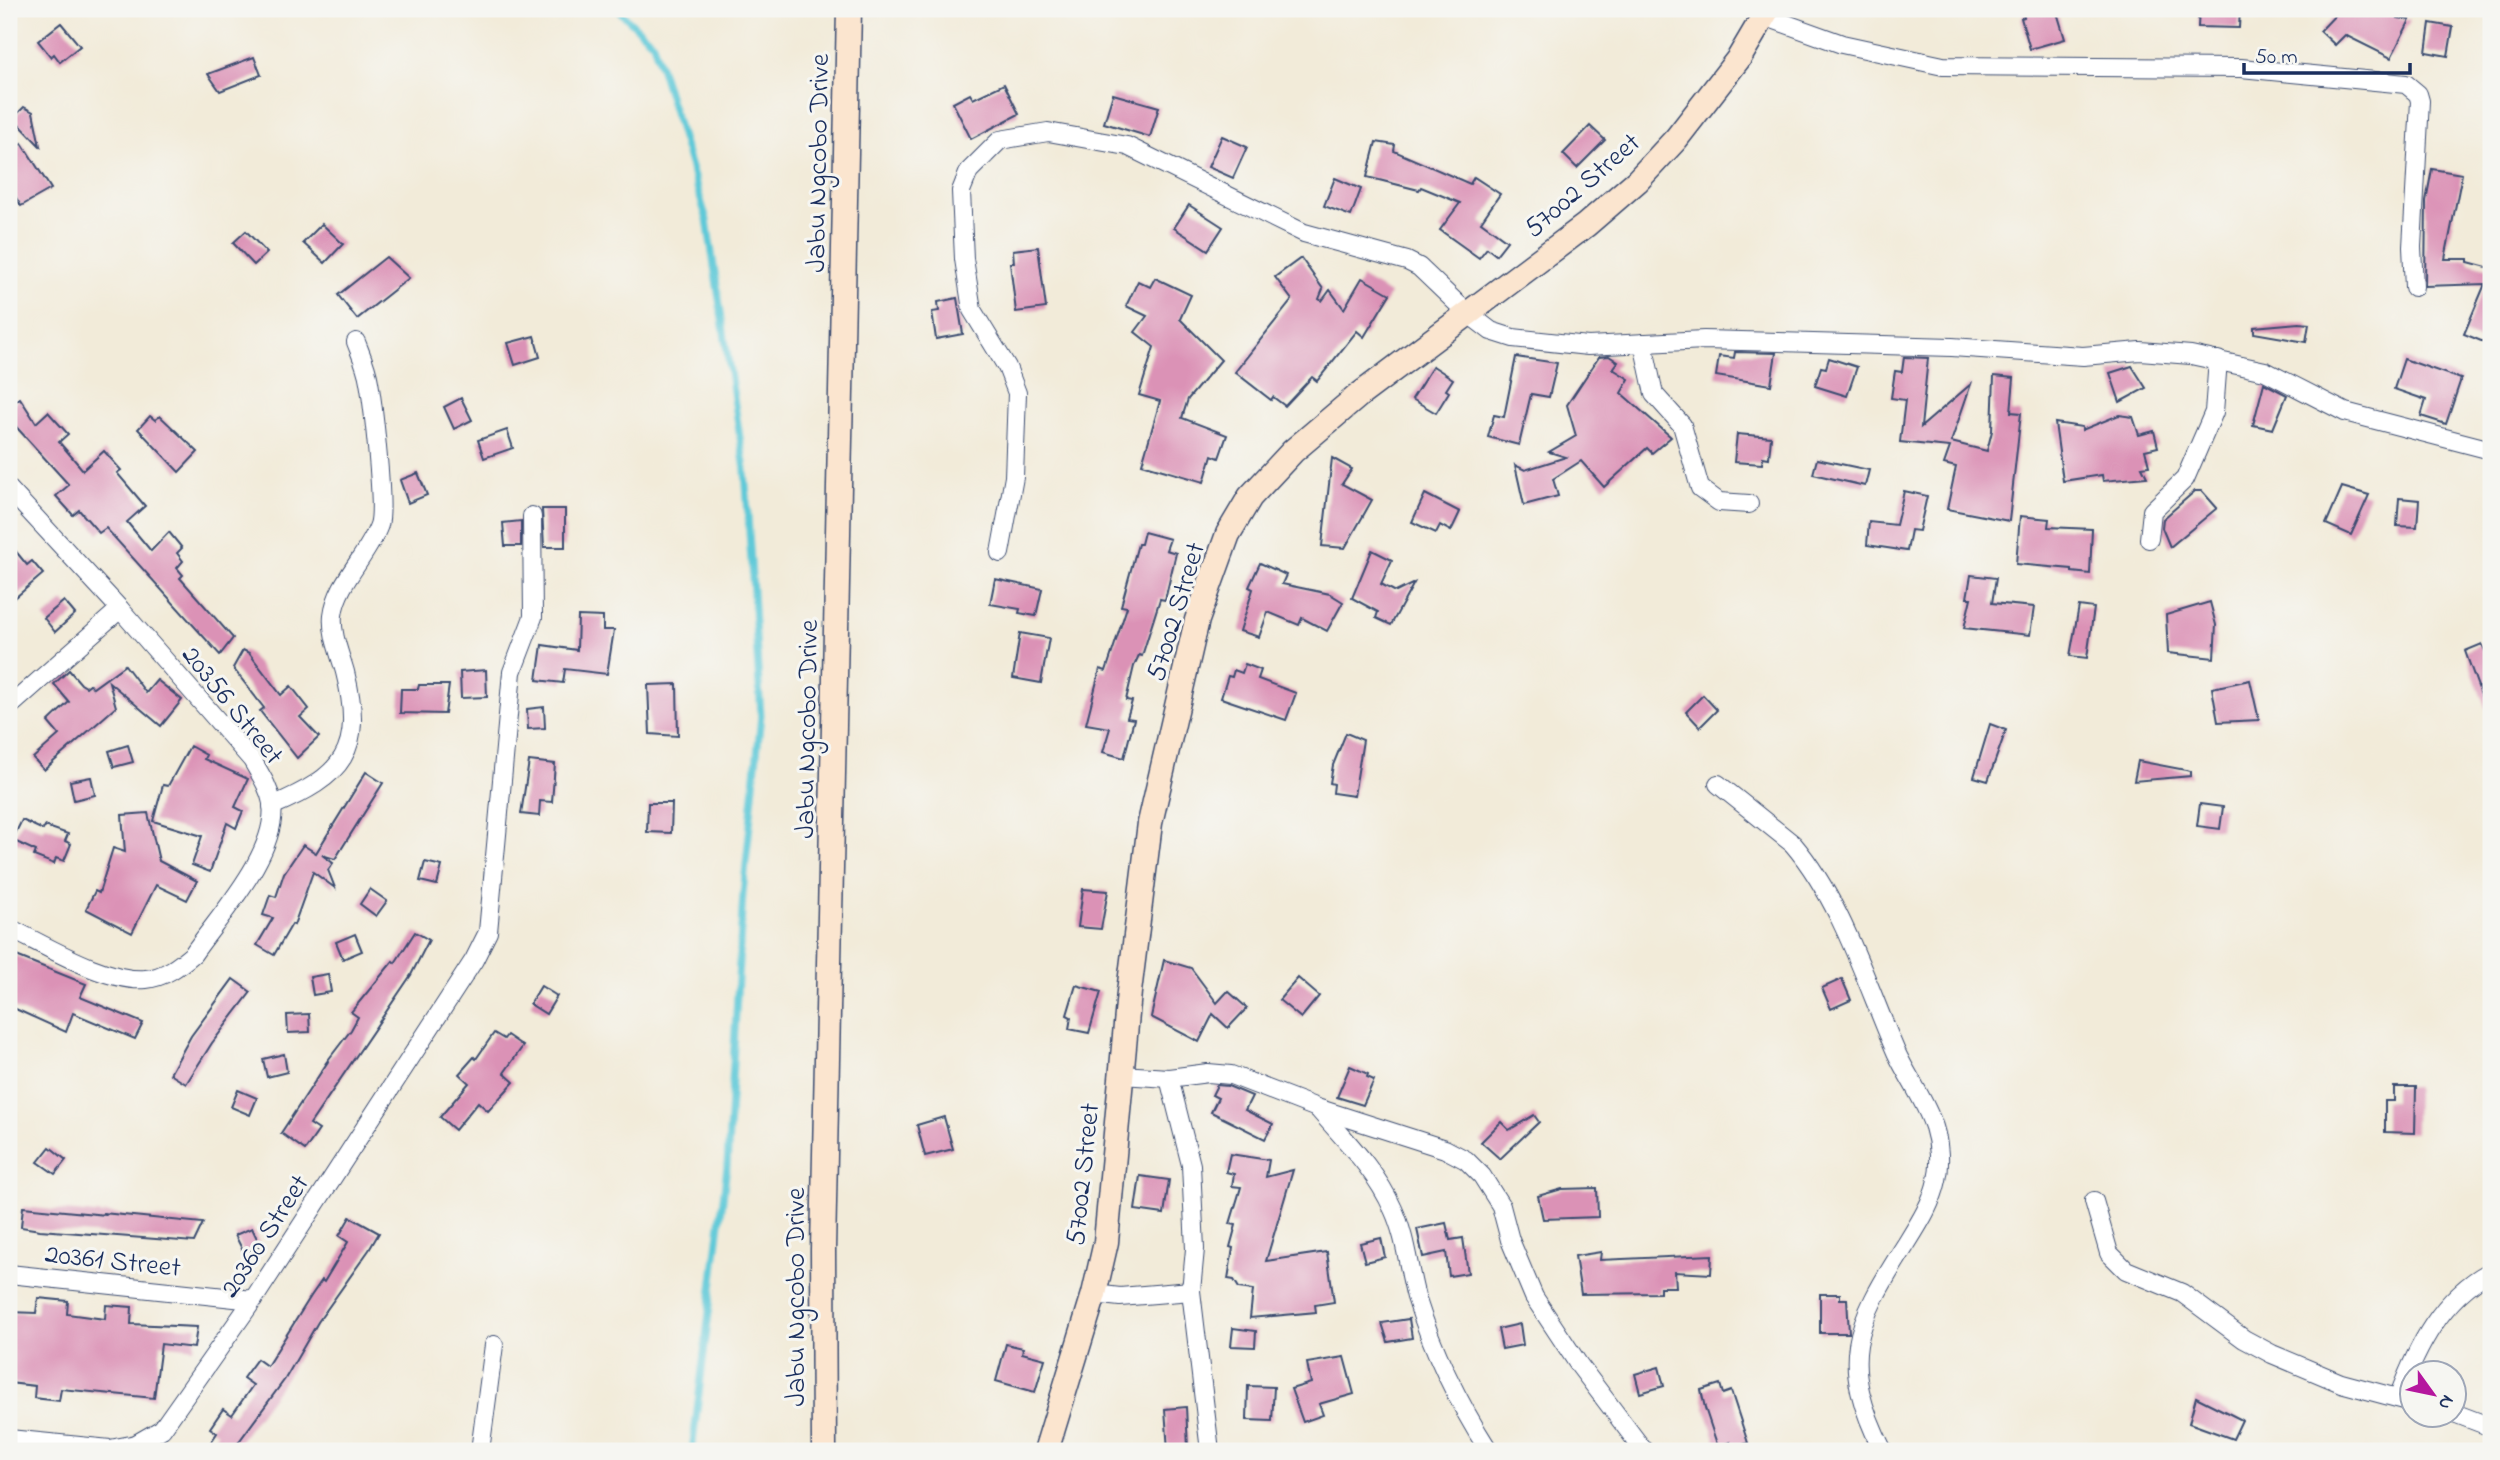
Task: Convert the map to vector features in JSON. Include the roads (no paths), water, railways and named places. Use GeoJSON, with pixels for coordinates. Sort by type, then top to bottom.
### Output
{"type":"FeatureCollection","features":[{"type":"Feature","properties":{"kind":"street","name":"Jabu Ngcobo Drive"},"geometry":{"type":"LineString","coordinates":[[824,1451],[823,1237],[849,9]]}},
{"type":"Feature","properties":{"kind":"street"},"geometry":{"type":"LineString","coordinates":[[1766,13],[1842,44],[1944,66],[2241,68],[2406,84],[2418,94],[2420,101],[2412,247],[2414,287]]}},
{"type":"Feature","properties":{"kind":"street","name":"57002 Street"},"geometry":{"type":"LineString","coordinates":[[1046,1451],[1107,1242],[1121,1075],[1150,823],[1197,620],[1228,534],[1250,497],[1277,465],[1358,396],[1466,312],[1586,225],[1637,181],[1676,139],[1739,58],[1766,13]]}},
{"type":"Feature","properties":{"kind":"street"},"geometry":{"type":"LineString","coordinates":[[1000,553],[1014,477],[1017,393],[1007,367],[972,310],[964,260],[961,191],[969,171],[1000,140],[1048,132],[1127,146],[1304,233],[1407,261],[1419,267],[1466,312],[1491,331],[1513,338],[1588,346],[1704,340],[1952,347],[2083,356],[2140,351],[2218,360],[2265,371],[2345,412],[2491,450]]}},
{"type":"Feature","properties":{"kind":"street"},"geometry":{"type":"LineString","coordinates":[[272,806],[311,789],[329,775],[350,747],[349,687],[334,632],[333,615],[337,600],[378,527],[381,505],[369,381],[356,342]]}},
{"type":"Feature","properties":{"kind":"street"},"geometry":{"type":"LineString","coordinates":[[1643,343],[1654,394],[1682,425],[1700,488],[1719,502],[1749,504]]}},
{"type":"Feature","properties":{"kind":"street"},"geometry":{"type":"LineString","coordinates":[[2149,539],[2152,511],[2185,479],[2214,412],[2218,360]]}},
{"type":"Feature","properties":{"kind":"street","name":"20356 Street"},"geometry":{"type":"LineString","coordinates":[[9,489],[120,609],[252,760],[267,785],[272,806],[269,831],[261,854],[193,954],[178,968],[145,979],[122,977],[84,964],[9,928]]}},
{"type":"Feature","properties":{"kind":"street","name":"20360 Street"},"geometry":{"type":"LineString","coordinates":[[9,1439],[110,1449],[150,1438],[174,1415],[253,1300],[474,960],[488,932],[512,673],[533,617],[532,516]]}},
{"type":"Feature","properties":{"kind":"street"},"geometry":{"type":"LineString","coordinates":[[9,707],[120,609]]}},
{"type":"Feature","properties":{"kind":"street"},"geometry":{"type":"LineString","coordinates":[[1718,784],[1793,844],[1803,856],[1828,896],[1898,1056],[1924,1098],[1936,1131],[1938,1168],[1932,1200],[1867,1308],[1860,1329],[1855,1360],[1859,1385],[1883,1451]]}},
{"type":"Feature","properties":{"kind":"street"},"geometry":{"type":"LineString","coordinates":[[1121,1075],[1169,1079],[1208,1073],[1231,1075],[1317,1108],[1445,1149],[1465,1160],[1482,1176],[1502,1206],[1510,1240],[1534,1297],[1578,1365],[1644,1451]]}},
{"type":"Feature","properties":{"kind":"street"},"geometry":{"type":"LineString","coordinates":[[1169,1079],[1191,1165],[1195,1249],[1191,1291],[1210,1451]]}},
{"type":"Feature","properties":{"kind":"street"},"geometry":{"type":"LineString","coordinates":[[1317,1108],[1365,1162],[1394,1210],[1403,1236],[1416,1296],[1443,1369],[1455,1397],[1489,1451]]}},
{"type":"Feature","properties":{"kind":"street"},"geometry":{"type":"LineString","coordinates":[[2094,1201],[2109,1253],[2126,1270],[2182,1293],[2244,1339],[2272,1354],[2341,1383],[2398,1398]]}},
{"type":"Feature","properties":{"kind":"street"},"geometry":{"type":"LineString","coordinates":[[2414,1358],[2430,1326],[2450,1302],[2491,1270]]}},
{"type":"Feature","properties":{"kind":"street","name":"20361 Street"},"geometry":{"type":"LineString","coordinates":[[9,1274],[253,1300]]}},
{"type":"Feature","properties":{"kind":"street"},"geometry":{"type":"LineString","coordinates":[[1094,1294],[1120,1297],[1191,1291]]}},
{"type":"Feature","properties":{"kind":"street"},"geometry":{"type":"LineString","coordinates":[[480,1451],[494,1345]]}},
{"type":"Feature","properties":{"kind":"street"},"geometry":{"type":"LineString","coordinates":[[2468,1418],[2491,1427]]}},
{"type":"Feature","properties":{"kind":"waterway"},"geometry":{"type":"LineString","coordinates":[[617,9],[653,43],[707,220],[745,470],[761,715],[743,894],[727,1166],[692,1451]]}}]}
